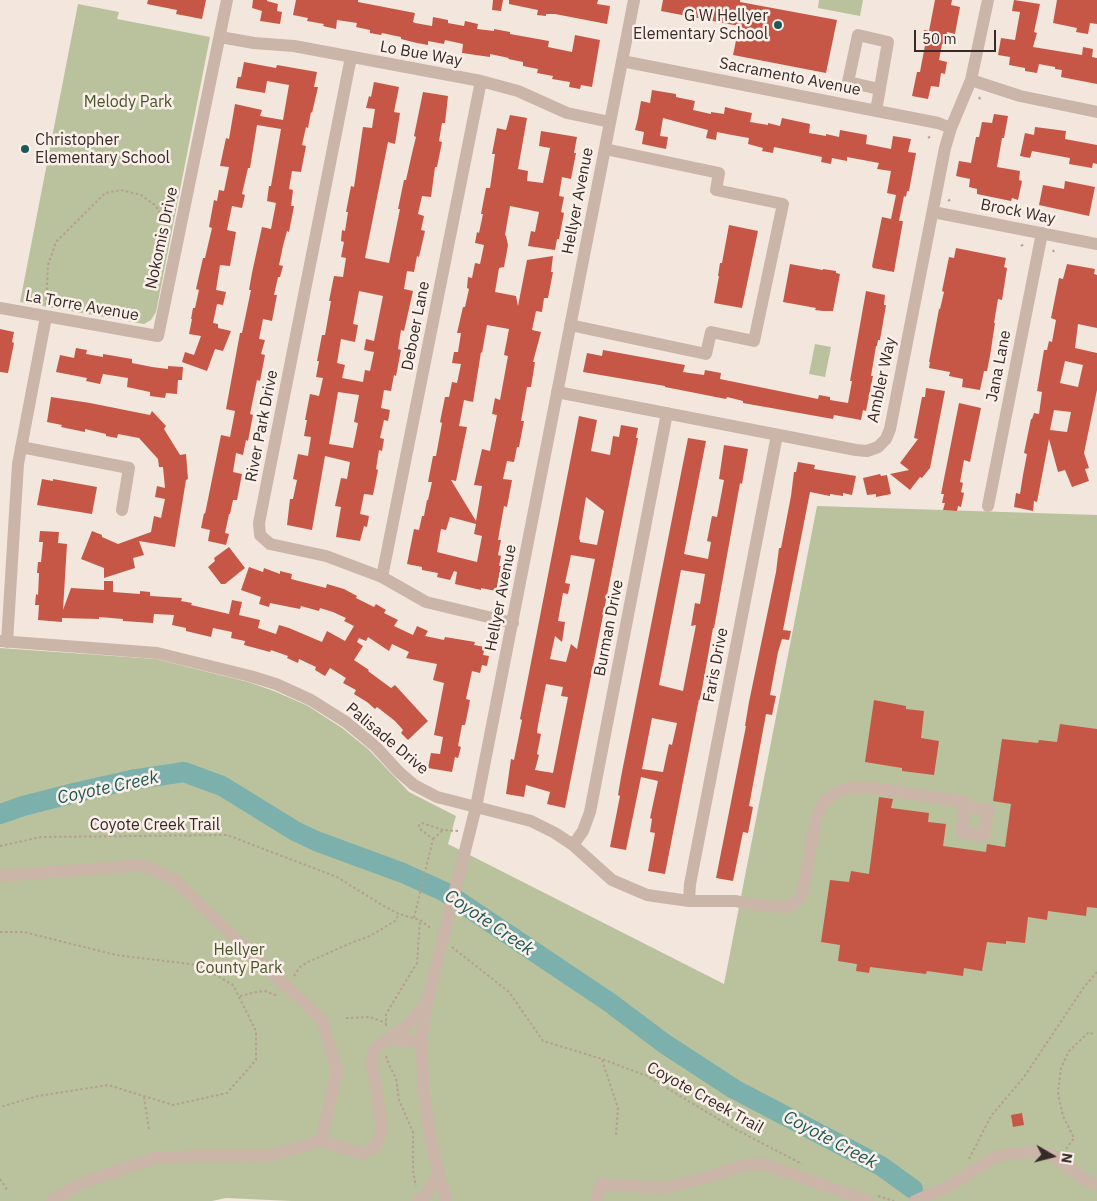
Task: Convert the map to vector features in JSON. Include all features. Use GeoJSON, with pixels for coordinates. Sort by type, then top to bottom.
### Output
{"type":"FeatureCollection","features":[{"type":"Feature","properties":{"kind":"street","name":"Nokomis Drive"},"geometry":{"type":"LineString","coordinates":[[158,336],[226,0]]}},
{"type":"Feature","properties":{"kind":"street","name":"Hellyer Avenue"},"geometry":{"type":"LineString","coordinates":[[446,1201],[431,1141],[424,1095],[421,1041],[427,1002],[468,828],[476,807],[634,0]]}},
{"type":"Feature","properties":{"kind":"street","name":"Ambler Way"},"geometry":{"type":"LineString","coordinates":[[557,392],[867,451],[878,447],[886,440],[890,429],[945,148],[951,128],[971,80],[988,0]]}},
{"type":"Feature","properties":{"kind":"street"},"geometry":{"type":"LineString","coordinates":[[876,110],[888,42],[858,35],[848,82],[879,88]]}},
{"type":"Feature","properties":{"kind":"street","name":"Lo Bue Way"},"geometry":{"type":"LineString","coordinates":[[220,37],[254,43],[294,46],[481,81],[518,91],[567,113],[610,122]]}},
{"type":"Feature","properties":{"kind":"street","name":"River Park Drive"},"geometry":{"type":"LineString","coordinates":[[351,57],[259,522],[260,535],[270,544],[326,556],[382,577],[426,602],[512,623]]}},
{"type":"Feature","properties":{"kind":"street","name":"Sacramento Avenue"},"geometry":{"type":"LineString","coordinates":[[622,61],[876,110],[938,123],[951,128]]}},
{"type":"Feature","properties":{"kind":"street"},"geometry":{"type":"LineString","coordinates":[[971,80],[1020,96],[1097,112]]}},
{"type":"Feature","properties":{"kind":"street","name":"Deboer Lane"},"geometry":{"type":"LineString","coordinates":[[382,577],[481,81]]}},
{"type":"Feature","properties":{"kind":"street"},"geometry":{"type":"LineString","coordinates":[[570,325],[706,354],[711,332],[754,341],[782,204],[716,190],[719,173],[605,149]]}},
{"type":"Feature","properties":{"kind":"street","name":"Brock Way"},"geometry":{"type":"LineString","coordinates":[[933,212],[1097,244]]}},
{"type":"Feature","properties":{"kind":"street","name":"Jana Lane"},"geometry":{"type":"LineString","coordinates":[[988,506],[1042,233]]}},
{"type":"Feature","properties":{"kind":"street","name":"La Torre Avenue"},"geometry":{"type":"LineString","coordinates":[[0,308],[46,311],[158,336]]}},
{"type":"Feature","properties":{"kind":"street"},"geometry":{"type":"LineString","coordinates":[[3,641],[21,447],[46,311]]}},
{"type":"Feature","properties":{"kind":"street","name":"Burman Drive"},"geometry":{"type":"LineString","coordinates":[[573,845],[583,831],[590,812],[667,413]]}},
{"type":"Feature","properties":{"kind":"street","name":"Faris Drive"},"geometry":{"type":"LineString","coordinates":[[689,901],[690,884],[776,435]]}},
{"type":"Feature","properties":{"kind":"street"},"geometry":{"type":"LineString","coordinates":[[21,447],[130,468],[122,510]]}},
{"type":"Feature","properties":{"kind":"street","name":"Palisade Drive"},"geometry":{"type":"LineString","coordinates":[[3,641],[157,653],[276,684],[310,700],[346,722],[376,746],[399,772],[414,785],[438,797],[531,821],[555,832],[573,845],[612,880],[647,895],[689,901],[736,901],[787,907],[792,905],[800,898],[804,889],[817,815],[824,802],[836,793],[852,787],[867,787],[965,802],[965,807]]}},
{"type":"Feature","properties":{"kind":"street"},"geometry":{"type":"LineString","coordinates":[[0,876],[143,865],[173,880],[322,1020],[336,1071],[321,1141]]}},
{"type":"Feature","properties":{"kind":"street"},"geometry":{"type":"LineString","coordinates":[[51,1201],[82,1183],[155,1158],[272,1154],[321,1141],[364,1154],[377,1145],[382,1127],[372,1064],[374,1050],[408,1025],[427,1002]]}},
{"type":"Feature","properties":{"kind":"street"},"geometry":{"type":"LineString","coordinates":[[386,1040],[421,1041]]}},
{"type":"Feature","properties":{"kind":"street"},"geometry":{"type":"LineString","coordinates":[[914,1201],[950,1186],[997,1156],[1033,1151],[1056,1157],[1082,1178],[1097,1186]]}},
{"type":"Feature","properties":{"kind":"street"},"geometry":{"type":"LineString","coordinates":[[596,1201],[600,1184],[665,1188],[745,1165],[763,1164],[873,1198]]}},
{"type":"Feature","properties":{"kind":"street"},"geometry":{"type":"LineString","coordinates":[[418,1195],[424,1196],[440,1171]]}},
{"type":"Feature","properties":{"kind":"path"},"geometry":{"type":"LineString","coordinates":[[979,97],[981,101]]}},
{"type":"Feature","properties":{"kind":"path"},"geometry":{"type":"LineString","coordinates":[[928,138],[932,135]]}},
{"type":"Feature","properties":{"kind":"path"},"geometry":{"type":"LineString","coordinates":[[46,311],[48,265],[56,242],[105,193],[121,190],[149,199],[162,214],[170,232]]}},
{"type":"Feature","properties":{"kind":"path"},"geometry":{"type":"LineString","coordinates":[[948,201],[951,198]]}},
{"type":"Feature","properties":{"kind":"path"},"geometry":{"type":"LineString","coordinates":[[433,839],[420,829],[419,825],[422,823],[443,830],[457,832],[468,828]]}},
{"type":"Feature","properties":{"kind":"path"},"geometry":{"type":"LineString","coordinates":[[414,918],[433,839],[443,830]]}},
{"type":"Feature","properties":{"kind":"path","name":"Coyote Creek Trail"},"geometry":{"type":"LineString","coordinates":[[0,846],[41,837],[226,835],[337,877],[382,906],[399,914],[420,920],[430,926],[509,992],[543,1041],[602,1059],[647,1076],[735,1129],[810,1168]]}},
{"type":"Feature","properties":{"kind":"path"},"geometry":{"type":"LineString","coordinates":[[239,996],[266,991],[275,995],[300,967],[306,963],[316,957],[336,951],[352,942],[370,936],[395,920],[399,914]]}},
{"type":"Feature","properties":{"kind":"path"},"geometry":{"type":"LineString","coordinates":[[418,1195],[413,1171],[413,1132],[399,1100],[396,1079],[386,1060],[386,1014],[416,964],[420,920]]}},
{"type":"Feature","properties":{"kind":"path"},"geometry":{"type":"LineString","coordinates":[[0,932],[24,932],[116,955],[198,965],[233,985],[256,1031],[256,1060],[227,1093],[173,1105],[108,1085],[38,1096],[0,1107]]}},
{"type":"Feature","properties":{"kind":"path"},"geometry":{"type":"LineString","coordinates":[[959,1180],[991,1116],[1024,1076],[1084,986],[1097,972]]}},
{"type":"Feature","properties":{"kind":"path"},"geometry":{"type":"LineString","coordinates":[[346,1018],[370,1018],[386,1022]]}},
{"type":"Feature","properties":{"kind":"path"},"geometry":{"type":"LineString","coordinates":[[1059,1159],[1074,1138],[1063,1116],[1058,1092],[1062,1068],[1069,1051],[1083,1037],[1089,1032],[1094,1036]]}},
{"type":"Feature","properties":{"kind":"path"},"geometry":{"type":"LineString","coordinates":[[602,1059],[618,1108],[616,1135]]}},
{"type":"Feature","properties":{"kind":"path"},"geometry":{"type":"LineString","coordinates":[[144,1097],[149,1130]]}},
{"type":"Feature","properties":{"kind":"path"},"geometry":{"type":"LineString","coordinates":[[0,1180],[8,1190]]}},
{"type":"Feature","properties":{"kind":"path"},"geometry":{"type":"LineString","coordinates":[[873,1198],[894,1201]]}},
{"type":"Feature","properties":{"kind":"green space"},"geometry":{"type":"Polygon","coordinates":[[[819,0],[863,0],[860,16],[818,8],[819,0]]]}},
{"type":"Feature","properties":{"kind":"green space","name":"Melody Park"},"geometry":{"type":"Polygon","coordinates":[[[78,4],[119,12],[117,19],[210,37],[156,312],[151,320],[144,324],[20,302],[78,4]]]}},
{"type":"Feature","properties":{"kind":"green space"},"geometry":{"type":"Polygon","coordinates":[[[815,344],[831,347],[825,377],[809,374],[815,344]]]}},
{"type":"Feature","properties":{"kind":"green space","name":"Hellyer County Park"},"geometry":{"type":"Polygon","coordinates":[[[817,506],[1097,515],[1097,1201],[291,1201],[226,1198],[212,1201],[0,1201],[0,648],[156,659],[248,682],[308,706],[342,728],[368,749],[409,792],[456,816],[448,844],[724,984],[817,506]]]}},
{"type":"Feature","properties":{"kind":"building"},"geometry":{"type":"Polygon","coordinates":[[[148,0],[206,0],[202,19],[176,14],[177,10],[147,4],[148,0]]]}},
{"type":"Feature","properties":{"kind":"building"},"geometry":{"type":"Polygon","coordinates":[[[253,0],[267,0],[278,4],[277,11],[282,12],[280,24],[260,21],[262,11],[252,8],[253,0]]]}},
{"type":"Feature","properties":{"kind":"building"},"geometry":{"type":"Polygon","coordinates":[[[296,0],[358,0],[358,2],[415,13],[413,22],[415,23],[432,26],[433,17],[448,20],[448,23],[464,26],[465,21],[478,24],[477,29],[494,31],[494,29],[549,41],[548,47],[572,52],[575,35],[600,40],[592,87],[581,85],[580,89],[569,87],[570,82],[552,79],[553,76],[537,73],[538,69],[523,66],[523,62],[509,58],[490,54],[490,57],[462,53],[463,44],[445,40],[444,44],[428,41],[428,45],[417,43],[401,39],[401,37],[382,33],[381,35],[370,33],[370,30],[356,27],[357,23],[337,20],[336,29],[323,26],[324,24],[307,21],[308,18],[293,15],[296,0]]]}},
{"type":"Feature","properties":{"kind":"building"},"geometry":{"type":"Polygon","coordinates":[[[493,0],[503,0],[501,11],[492,10],[493,0]]]}},
{"type":"Feature","properties":{"kind":"building"},"geometry":{"type":"Polygon","coordinates":[[[509,0],[598,0],[597,4],[610,6],[607,24],[555,14],[537,15],[538,10],[509,4],[509,0]]]}},
{"type":"Feature","properties":{"kind":"building"},"geometry":{"type":"Polygon","coordinates":[[[663,0],[740,0],[740,2],[837,20],[826,73],[733,55],[739,26],[661,11],[663,0]]]}},
{"type":"Feature","properties":{"kind":"building"},"geometry":{"type":"Polygon","coordinates":[[[935,0],[952,0],[951,5],[960,7],[955,34],[947,32],[945,45],[942,44],[939,60],[947,62],[945,74],[941,73],[939,87],[931,86],[928,99],[912,96],[917,72],[920,72],[926,40],[922,40],[924,30],[929,31],[935,0]]]}},
{"type":"Feature","properties":{"kind":"building"},"geometry":{"type":"Polygon","coordinates":[[[1014,0],[1040,4],[1034,32],[1037,33],[1033,47],[1082,55],[1083,47],[1093,49],[1092,57],[1097,58],[1097,84],[1061,77],[1062,70],[1039,64],[1037,73],[1025,71],[1025,68],[1009,65],[1010,57],[998,55],[1001,38],[1015,40],[1020,12],[1012,11],[1014,0]]]}},
{"type":"Feature","properties":{"kind":"building"},"geometry":{"type":"Polygon","coordinates":[[[1057,0],[1097,0],[1097,24],[1090,23],[1088,34],[1076,32],[1077,28],[1053,23],[1057,0]]]}},
{"type":"Feature","properties":{"kind":"building"},"geometry":{"type":"Polygon","coordinates":[[[244,62],[276,68],[277,65],[317,72],[314,87],[318,87],[302,145],[306,146],[301,172],[292,171],[289,189],[293,190],[291,206],[294,206],[289,232],[287,231],[279,265],[283,266],[280,277],[278,277],[274,295],[277,295],[272,321],[263,319],[259,339],[265,340],[261,354],[265,355],[260,381],[257,380],[250,414],[253,415],[248,441],[246,440],[243,455],[236,453],[233,472],[242,474],[237,500],[233,500],[229,514],[225,533],[229,534],[226,545],[208,541],[210,530],[201,528],[221,435],[230,437],[235,411],[226,409],[262,227],[271,229],[276,203],[267,201],[281,129],[257,125],[250,168],[248,168],[242,194],[245,195],[242,208],[232,206],[227,230],[236,232],[230,266],[220,265],[216,290],[226,292],[223,305],[217,304],[213,323],[218,324],[218,328],[231,331],[223,351],[215,349],[207,371],[182,362],[185,352],[194,355],[201,336],[189,334],[191,319],[199,290],[196,289],[203,258],[205,258],[212,228],[209,227],[214,200],[217,201],[219,190],[224,191],[229,167],[220,166],[226,138],[229,139],[235,104],[262,110],[260,116],[283,120],[289,85],[267,81],[265,93],[236,88],[238,77],[241,77],[244,62]]]}},
{"type":"Feature","properties":{"kind":"building"},"geometry":{"type":"Polygon","coordinates":[[[374,82],[399,87],[394,112],[400,113],[395,144],[388,142],[365,258],[389,263],[404,180],[406,180],[416,137],[414,136],[423,92],[448,96],[445,123],[442,123],[439,141],[442,142],[437,167],[435,167],[431,197],[422,196],[418,214],[424,216],[421,230],[425,231],[414,272],[407,271],[404,289],[413,291],[404,331],[401,330],[398,349],[401,350],[396,376],[394,375],[391,391],[384,390],[381,408],[390,410],[388,421],[384,420],[380,438],[384,439],[382,451],[379,450],[376,469],[378,470],[373,495],[364,494],[360,514],[369,516],[367,527],[364,526],[360,541],[336,537],[341,507],[335,506],[341,478],[347,479],[350,462],[325,456],[312,530],[287,525],[290,499],[293,499],[297,480],[293,479],[298,454],[308,456],[311,437],[304,436],[307,420],[305,420],[310,394],[319,396],[323,378],[316,377],[319,361],[317,361],[322,335],[325,335],[334,276],[343,277],[346,258],[341,257],[344,242],[341,241],[342,230],[345,231],[348,212],[346,212],[351,186],[354,187],[363,127],[372,128],[375,109],[366,108],[369,96],[371,97],[374,82]],[[359,291],[353,324],[358,325],[355,342],[341,339],[337,363],[345,365],[342,378],[363,382],[365,370],[370,371],[374,352],[364,350],[366,339],[374,341],[383,296],[359,291]],[[338,392],[329,444],[353,448],[358,423],[354,422],[359,395],[338,392]]]}},
{"type":"Feature","properties":{"kind":"building"},"geometry":{"type":"Polygon","coordinates":[[[652,90],[676,94],[676,97],[695,101],[693,110],[711,114],[711,112],[724,114],[725,107],[752,113],[750,122],[768,125],[768,123],[780,126],[782,118],[810,124],[809,133],[839,137],[840,130],[867,135],[866,144],[891,149],[893,136],[911,139],[908,152],[916,153],[909,191],[907,191],[906,197],[904,196],[899,221],[903,221],[894,272],[873,268],[872,266],[882,217],[891,219],[896,195],[887,193],[891,171],[877,169],[879,163],[847,157],[847,161],[832,158],[831,164],[821,162],[822,157],[774,147],[773,153],[762,151],[763,148],[748,144],[749,138],[717,132],[716,140],[706,138],[708,130],[663,118],[660,136],[668,137],[666,149],[642,144],[644,132],[635,130],[641,101],[650,103],[652,90]]]}},
{"type":"Feature","properties":{"kind":"building"},"geometry":{"type":"Polygon","coordinates":[[[994,114],[1008,116],[997,167],[1020,171],[1019,180],[1022,181],[1018,200],[1012,198],[1011,201],[977,194],[977,189],[969,187],[970,179],[956,176],[959,161],[971,163],[976,137],[979,137],[982,122],[992,123],[994,114]]]}},
{"type":"Feature","properties":{"kind":"building"},"geometry":{"type":"Polygon","coordinates":[[[510,115],[527,118],[518,169],[528,171],[527,181],[543,183],[550,148],[539,146],[541,131],[577,137],[571,179],[562,177],[559,196],[564,197],[561,212],[564,213],[555,250],[528,246],[531,231],[535,232],[539,212],[510,206],[505,235],[508,245],[504,267],[499,268],[495,292],[516,296],[518,306],[527,260],[553,256],[551,272],[553,272],[548,298],[544,298],[542,312],[536,311],[532,330],[541,332],[533,362],[535,362],[531,387],[527,387],[521,421],[524,421],[519,447],[517,447],[514,462],[507,461],[503,479],[512,480],[507,507],[504,506],[498,540],[501,540],[498,555],[501,556],[499,566],[501,566],[496,591],[481,588],[481,590],[455,584],[457,572],[454,571],[450,580],[437,577],[438,573],[422,570],[422,567],[407,564],[414,529],[419,530],[428,500],[432,482],[428,482],[433,456],[436,456],[445,397],[449,397],[452,382],[457,383],[461,364],[452,363],[454,352],[458,352],[461,333],[457,333],[469,289],[467,288],[468,277],[472,278],[475,263],[480,264],[484,245],[475,243],[483,214],[481,214],[486,188],[490,188],[495,154],[492,154],[497,128],[506,130],[510,115]],[[487,325],[473,402],[464,400],[459,426],[467,427],[456,481],[451,480],[476,521],[482,486],[474,485],[482,449],[490,451],[497,415],[492,414],[495,398],[500,400],[508,356],[504,355],[509,329],[487,325]],[[450,517],[446,530],[441,529],[437,552],[477,562],[482,536],[474,534],[476,524],[450,517]]]}},
{"type":"Feature","properties":{"kind":"building"},"geometry":{"type":"Polygon","coordinates":[[[1035,127],[1066,131],[1065,139],[1097,145],[1097,164],[1093,163],[1092,168],[1069,164],[1070,158],[1032,151],[1030,158],[1020,156],[1025,133],[1034,135],[1035,127]]]}},
{"type":"Feature","properties":{"kind":"building"},"geometry":{"type":"Polygon","coordinates":[[[1065,181],[1095,187],[1089,216],[1039,205],[1043,185],[1064,189],[1065,181]]]}},
{"type":"Feature","properties":{"kind":"building"},"geometry":{"type":"Polygon","coordinates":[[[729,225],[758,231],[742,308],[714,303],[720,263],[722,263],[729,225]]]}},
{"type":"Feature","properties":{"kind":"building"},"geometry":{"type":"Polygon","coordinates":[[[956,248],[1006,258],[1004,267],[1007,268],[1002,300],[998,299],[990,356],[987,371],[984,371],[980,390],[962,387],[963,379],[949,376],[950,372],[929,368],[949,257],[954,258],[956,248]]]}},
{"type":"Feature","properties":{"kind":"building"},"geometry":{"type":"Polygon","coordinates":[[[790,264],[836,271],[836,273],[840,274],[833,311],[815,310],[816,308],[783,302],[790,264]]]}},
{"type":"Feature","properties":{"kind":"building"},"geometry":{"type":"Polygon","coordinates":[[[1067,264],[1095,269],[1094,274],[1097,275],[1097,328],[1078,324],[1075,348],[1097,353],[1097,390],[1084,453],[1089,468],[1085,469],[1089,481],[1072,487],[1065,470],[1058,472],[1049,439],[1037,502],[1034,501],[1033,511],[1014,507],[1016,493],[1020,494],[1027,454],[1024,453],[1031,419],[1034,413],[1039,414],[1042,392],[1037,391],[1044,350],[1047,350],[1049,341],[1052,342],[1056,320],[1051,318],[1059,278],[1063,279],[1067,264]],[[1065,361],[1060,383],[1078,387],[1083,365],[1065,361]],[[1054,410],[1050,430],[1067,432],[1071,412],[1054,410]]]}},
{"type":"Feature","properties":{"kind":"building"},"geometry":{"type":"Polygon","coordinates":[[[866,291],[885,295],[884,305],[886,305],[880,340],[878,340],[876,346],[871,376],[873,376],[866,411],[863,410],[861,420],[834,415],[833,419],[743,403],[743,401],[727,397],[726,399],[583,372],[587,353],[602,356],[603,350],[685,365],[683,372],[704,375],[705,370],[721,373],[720,379],[818,399],[819,395],[830,397],[830,400],[848,403],[852,381],[850,381],[866,291]]]}},
{"type":"Feature","properties":{"kind":"building"},"geometry":{"type":"Polygon","coordinates":[[[0,329],[14,332],[12,342],[14,343],[8,373],[0,372],[0,329]]]}},
{"type":"Feature","properties":{"kind":"building"},"geometry":{"type":"Polygon","coordinates":[[[76,348],[87,350],[86,354],[103,357],[103,354],[132,359],[132,363],[152,367],[168,369],[168,366],[183,367],[182,380],[178,380],[177,394],[166,393],[165,398],[150,396],[150,392],[127,387],[128,378],[103,374],[100,384],[86,381],[87,378],[56,372],[60,355],[74,358],[76,348]]]}},
{"type":"Feature","properties":{"kind":"building"},"geometry":{"type":"Polygon","coordinates":[[[926,388],[945,391],[930,468],[910,490],[890,474],[909,470],[900,463],[918,439],[914,438],[922,397],[925,397],[926,388]]]}},
{"type":"Feature","properties":{"kind":"building"},"geometry":{"type":"Polygon","coordinates":[[[51,397],[150,415],[152,411],[166,426],[164,429],[180,455],[186,454],[188,479],[186,480],[175,547],[139,541],[144,555],[133,558],[135,568],[104,578],[104,568],[81,559],[92,531],[118,544],[151,532],[154,516],[161,518],[165,499],[155,497],[157,486],[165,488],[163,467],[159,467],[158,459],[139,438],[118,434],[117,438],[85,429],[85,432],[61,427],[62,425],[47,422],[51,397]]]}},
{"type":"Feature","properties":{"kind":"building"},"geometry":{"type":"Polygon","coordinates":[[[959,403],[981,408],[970,462],[964,460],[960,482],[963,483],[961,492],[964,493],[961,507],[958,506],[957,511],[943,510],[945,503],[942,503],[944,494],[941,494],[959,403]]]}},
{"type":"Feature","properties":{"kind":"building"},"geometry":{"type":"Polygon","coordinates":[[[579,416],[597,420],[591,451],[610,455],[613,436],[619,437],[621,425],[638,428],[636,438],[638,438],[565,808],[547,804],[550,792],[526,785],[524,797],[506,794],[511,759],[514,760],[522,720],[520,719],[579,416]],[[586,497],[579,539],[580,542],[597,545],[604,511],[586,497]],[[571,555],[565,583],[570,584],[568,594],[563,593],[558,621],[565,622],[562,642],[555,636],[550,659],[566,662],[571,644],[577,649],[595,559],[571,555]],[[546,684],[537,733],[541,734],[535,770],[553,773],[568,697],[561,696],[563,687],[546,684]]]}},
{"type":"Feature","properties":{"kind":"building"},"geometry":{"type":"Polygon","coordinates":[[[688,438],[706,441],[684,554],[708,559],[711,542],[707,541],[712,516],[717,517],[724,480],[719,479],[724,445],[748,449],[665,874],[648,871],[655,833],[650,832],[652,819],[650,818],[658,781],[641,777],[626,850],[610,847],[620,796],[618,795],[688,438]],[[681,570],[659,685],[683,691],[696,625],[691,626],[695,603],[700,604],[705,574],[681,570]],[[652,718],[642,769],[663,772],[669,744],[672,745],[677,723],[652,718]]]}},
{"type":"Feature","properties":{"kind":"building"},"geometry":{"type":"Polygon","coordinates":[[[798,462],[815,465],[814,469],[856,476],[852,495],[843,493],[843,496],[830,494],[830,496],[810,492],[783,630],[791,631],[789,640],[782,639],[778,652],[770,695],[776,696],[772,715],[766,714],[749,806],[753,807],[748,833],[743,832],[733,881],[716,878],[776,572],[779,548],[781,548],[794,472],[796,472],[798,462]]]}},
{"type":"Feature","properties":{"kind":"building"},"geometry":{"type":"Polygon","coordinates":[[[880,474],[881,476],[887,475],[891,494],[876,497],[876,494],[867,495],[863,478],[880,474]]]}},
{"type":"Feature","properties":{"kind":"building"},"geometry":{"type":"Polygon","coordinates":[[[42,479],[53,481],[53,479],[97,487],[92,514],[37,505],[42,479]]]}},
{"type":"Feature","properties":{"kind":"building"},"geometry":{"type":"Polygon","coordinates":[[[40,531],[59,532],[58,543],[67,544],[63,610],[71,588],[104,590],[104,581],[113,581],[113,592],[140,594],[140,591],[150,592],[150,596],[182,598],[181,601],[192,603],[191,605],[229,614],[232,600],[242,602],[239,615],[260,620],[258,628],[276,634],[279,625],[322,642],[327,631],[345,641],[354,626],[344,621],[346,618],[320,608],[319,611],[301,606],[300,609],[270,603],[269,607],[259,604],[261,597],[241,590],[249,567],[263,572],[264,568],[280,574],[280,571],[292,574],[291,579],[326,588],[327,584],[344,589],[357,596],[356,598],[374,607],[376,604],[386,610],[384,613],[398,620],[394,626],[413,635],[417,626],[428,631],[425,636],[444,640],[445,637],[475,642],[474,645],[485,647],[483,655],[489,656],[487,666],[482,665],[480,673],[472,671],[466,699],[470,700],[468,711],[465,725],[462,725],[458,746],[461,747],[458,758],[455,757],[452,772],[428,768],[431,753],[440,754],[443,737],[434,735],[444,683],[433,680],[437,664],[406,658],[409,652],[392,644],[389,651],[368,637],[366,641],[359,638],[357,642],[363,646],[354,660],[391,688],[395,685],[428,721],[408,740],[401,733],[403,730],[395,721],[377,707],[375,709],[354,694],[356,690],[343,683],[346,678],[330,668],[325,676],[315,670],[316,667],[299,659],[298,663],[287,658],[288,656],[271,650],[270,652],[244,645],[245,641],[231,638],[232,632],[213,628],[211,637],[186,631],[186,628],[172,625],[174,615],[154,614],[153,623],[99,617],[99,619],[62,618],[62,622],[38,620],[39,605],[35,605],[36,594],[38,595],[38,562],[41,562],[43,542],[39,542],[40,531]]]}},
{"type":"Feature","properties":{"kind":"building"},"geometry":{"type":"Polygon","coordinates":[[[229,547],[245,568],[225,584],[221,584],[208,567],[215,561],[214,558],[229,547]]]}},
{"type":"Feature","properties":{"kind":"building"},"geometry":{"type":"Polygon","coordinates":[[[874,700],[906,706],[906,709],[924,711],[921,738],[939,741],[934,775],[902,771],[902,768],[865,762],[874,700]]]}},
{"type":"Feature","properties":{"kind":"building"},"geometry":{"type":"Polygon","coordinates":[[[1060,724],[1097,729],[1097,908],[1087,907],[1086,916],[1048,911],[1047,920],[1028,917],[1025,943],[987,942],[982,971],[964,968],[963,976],[927,971],[926,974],[870,967],[869,973],[856,971],[857,964],[838,961],[840,945],[821,942],[830,880],[849,882],[851,871],[869,874],[879,797],[893,799],[891,808],[929,813],[928,822],[946,824],[943,846],[986,852],[987,844],[1005,847],[1011,804],[993,801],[1002,739],[1038,743],[1039,740],[1057,742],[1060,724]]]}},
{"type":"Feature","properties":{"kind":"building"},"geometry":{"type":"Polygon","coordinates":[[[1022,1113],[1024,1125],[1013,1127],[1011,1115],[1022,1113]]]}},
{"type":"Feature","properties":{"kind":"waterway","name":"Coyote Creek"},"geometry":{"type":"LineString","coordinates":[[0,814],[74,793],[131,780],[184,772],[222,786],[295,831],[316,841],[403,873],[445,892],[609,1002],[665,1044],[734,1089],[881,1166],[913,1189]]}},
{"type":"Feature","properties":{"kind":"place","name":"G W Hellyer Elementary School"},"geometry":{"type":"Point","coordinates":[778,25]}},
{"type":"Feature","properties":{"kind":"place","name":"Christopher Elementary School"},"geometry":{"type":"Point","coordinates":[25,149]}}]}
